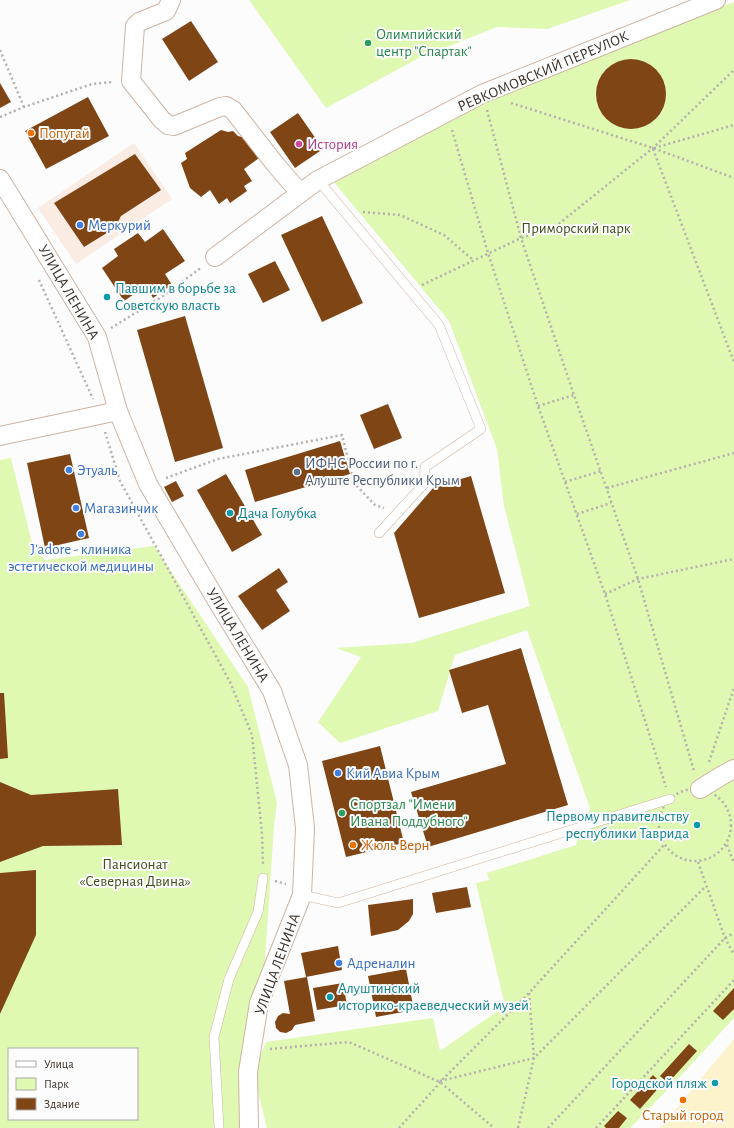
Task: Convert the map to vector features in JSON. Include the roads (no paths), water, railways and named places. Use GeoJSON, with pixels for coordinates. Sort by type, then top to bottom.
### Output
{"type":"FeatureCollection","features":[{"type":"Feature","properties":{"kind":"street"},"geometry":{"type":"LineString","coordinates":[[171,0],[166,12],[139,22],[135,26],[131,81],[162,120],[174,126],[220,107],[226,106],[233,110],[275,164],[300,193]]}},
{"type":"Feature","properties":{"kind":"street","name":"РЕВКОМОВСКИЙ ПЕРЕУЛОК"},"geometry":{"type":"LineString","coordinates":[[215,257],[318,180],[482,94],[716,0]]}},
{"type":"Feature","properties":{"kind":"street","name":"УЛИЦА ЛЕНИНА"},"geometry":{"type":"LineString","coordinates":[[0,179],[97,337],[118,411],[148,484],[216,601],[272,691],[298,765],[305,828],[302,895],[259,1003],[248,1072],[249,1128]]}},
{"type":"Feature","properties":{"kind":"street"},"geometry":{"type":"LineString","coordinates":[[0,436],[118,411]]}},
{"type":"Feature","properties":{"kind":"street"},"geometry":{"type":"LineString","coordinates":[[699,782],[721,776],[734,769]]}},
{"type":"Feature","properties":{"kind":"lane"},"geometry":{"type":"LineString","coordinates":[[318,180],[439,325],[482,429],[425,467],[424,484],[379,533]]}},
{"type":"Feature","properties":{"kind":"lane"},"geometry":{"type":"LineString","coordinates":[[302,895],[338,903],[670,799]]}},
{"type":"Feature","properties":{"kind":"lane"},"geometry":{"type":"LineString","coordinates":[[219,1128],[214,1037],[229,979],[258,912],[263,878]]}},
{"type":"Feature","properties":{"kind":"place","name":"Олимпийский центр \"Спартак\""},"geometry":{"type":"Point","coordinates":[368,43]}},
{"type":"Feature","properties":{"kind":"place","name":"Попугай"},"geometry":{"type":"Point","coordinates":[31,133]}},
{"type":"Feature","properties":{"kind":"place","name":"История"},"geometry":{"type":"Point","coordinates":[299,144]}},
{"type":"Feature","properties":{"kind":"place","name":"Меркурий"},"geometry":{"type":"Point","coordinates":[80,225]}},
{"type":"Feature","properties":{"kind":"place","name":"Павшим в борьбе за Советскую власть"},"geometry":{"type":"Point","coordinates":[107,297]}},
{"type":"Feature","properties":{"kind":"place","name":"Этуаль"},"geometry":{"type":"Point","coordinates":[69,470]}},
{"type":"Feature","properties":{"kind":"place","name":"ИФНС России по г. Алуште Республики Крым"},"geometry":{"type":"Point","coordinates":[297,472]}},
{"type":"Feature","properties":{"kind":"place","name":"Магазинчик"},"geometry":{"type":"Point","coordinates":[76,508]}},
{"type":"Feature","properties":{"kind":"place","name":"Дача Голубка"},"geometry":{"type":"Point","coordinates":[230,513]}},
{"type":"Feature","properties":{"kind":"place","name":"J'adore - клиника эстетической медицины"},"geometry":{"type":"Point","coordinates":[81,534]}},
{"type":"Feature","properties":{"kind":"place","name":"Кий Авиа Крым"},"geometry":{"type":"Point","coordinates":[338,773]}},
{"type":"Feature","properties":{"kind":"place","name":"Спортзал \"Имени Ивана Поддубного\""},"geometry":{"type":"Point","coordinates":[342,813]}},
{"type":"Feature","properties":{"kind":"place","name":"Первому правительству республики Таврида"},"geometry":{"type":"Point","coordinates":[697,825]}},
{"type":"Feature","properties":{"kind":"place","name":"Жюль Верн"},"geometry":{"type":"Point","coordinates":[353,845]}},
{"type":"Feature","properties":{"kind":"place","name":"Адреналин"},"geometry":{"type":"Point","coordinates":[339,963]}},
{"type":"Feature","properties":{"kind":"place","name":"Алуштинский историко-краеведческий музей"},"geometry":{"type":"Point","coordinates":[330,997]}},
{"type":"Feature","properties":{"kind":"place","name":"Городской пляж"},"geometry":{"type":"Point","coordinates":[715,1083]}},
{"type":"Feature","properties":{"kind":"place","name":"Старый город"},"geometry":{"type":"Point","coordinates":[683,1100]}},
{"type":"Feature","properties":{"kind":"park label","name":"Приморский парк"},"geometry":{"type":"Point","coordinates":[576,228]}},
{"type":"Feature","properties":{"kind":"park label","name":"Пансионат «Северная Двина»"},"geometry":{"type":"Point","coordinates":[135,872]}}]}
